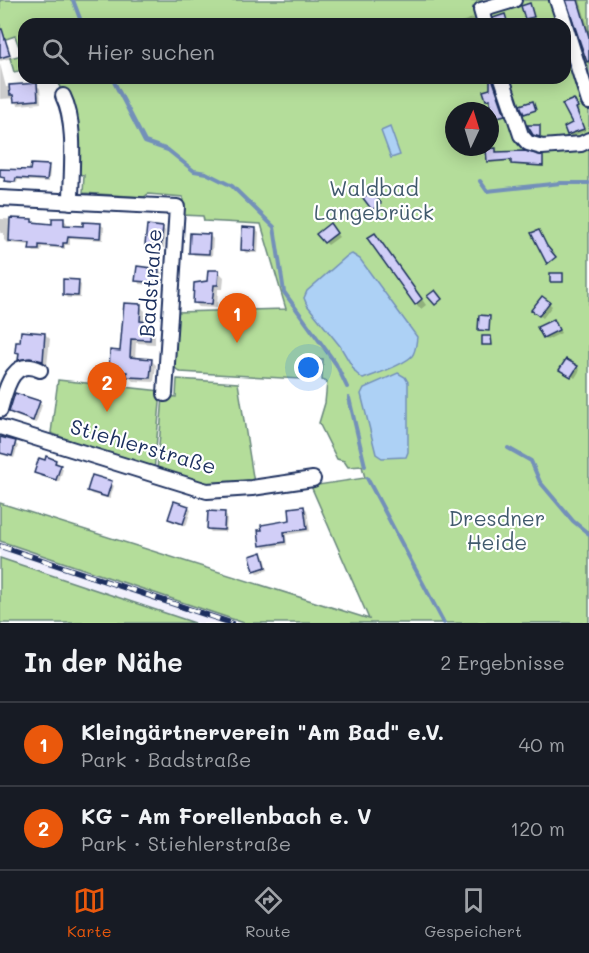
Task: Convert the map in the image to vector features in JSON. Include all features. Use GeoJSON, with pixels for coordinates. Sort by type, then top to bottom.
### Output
{"type":"FeatureCollection","features":[{"type":"Feature","properties":{"kind":"street"},"geometry":{"type":"LineString","coordinates":[[483,18],[481,10],[514,0]]}},
{"type":"Feature","properties":{"kind":"street"},"geometry":{"type":"LineString","coordinates":[[557,0],[563,18]]}},
{"type":"Feature","properties":{"kind":"street"},"geometry":{"type":"LineString","coordinates":[[571,44],[589,102]]}},
{"type":"Feature","properties":{"kind":"street"},"geometry":{"type":"LineString","coordinates":[[504,84],[521,135],[528,143],[542,147],[581,144],[589,140]]}},
{"type":"Feature","properties":{"kind":"street"},"geometry":{"type":"LineString","coordinates":[[63,96],[70,125],[71,202]]}},
{"type":"Feature","properties":{"kind":"street","name":"Badstraße"},"geometry":{"type":"LineString","coordinates":[[0,198],[177,207],[165,394]]}},
{"type":"Feature","properties":{"kind":"street"},"geometry":{"type":"LineString","coordinates":[[0,410],[10,379],[17,370],[33,367],[40,370]]}},
{"type":"Feature","properties":{"kind":"street","name":"Stiehlerstraße"},"geometry":{"type":"LineString","coordinates":[[0,427],[207,491],[252,488],[313,479]]}},
{"type":"Feature","properties":{"kind":"shaded area"},"geometry":{"type":"Polygon","coordinates":[[[0,541],[244,623],[195,623],[0,558],[0,541]]]}},
{"type":"Feature","properties":{"kind":"green space","name":"Dresdner Heide"},"geometry":{"type":"Polygon","coordinates":[[[0,0],[589,0],[589,623],[244,623],[0,541],[0,503],[369,619],[311,486],[365,478],[362,466],[348,467],[344,461],[337,459],[319,423],[325,403],[327,382],[322,380],[323,359],[300,358],[300,379],[180,372],[174,367],[176,312],[286,309],[261,224],[204,221],[203,216],[182,215],[183,197],[83,193],[84,175],[76,174],[59,84],[571,84],[571,18],[18,18],[18,44],[15,36],[0,41],[0,0]]]}},
{"type":"Feature","properties":{"kind":"green space"},"geometry":{"type":"Polygon","coordinates":[[[18,56],[18,71],[14,72],[10,58],[18,56]]]}},
{"type":"Feature","properties":{"kind":"green space"},"geometry":{"type":"Polygon","coordinates":[[[177,379],[238,383],[254,483],[218,488],[157,471],[163,396],[176,397],[177,379]]]}},
{"type":"Feature","properties":{"kind":"green space"},"geometry":{"type":"Polygon","coordinates":[[[58,380],[161,391],[154,472],[77,447],[77,443],[51,433],[58,380]]]}},
{"type":"Feature","properties":{"kind":"green space"},"geometry":{"type":"Polygon","coordinates":[[[0,558],[195,623],[0,623],[0,558]]]}},
{"type":"Feature","properties":{"kind":"water"},"geometry":{"type":"Polygon","coordinates":[[[390,127],[400,155],[391,158],[381,131],[390,127]]]}},
{"type":"Feature","properties":{"kind":"water","name":"Waldbad Langebrück"},"geometry":{"type":"Polygon","coordinates":[[[352,254],[360,259],[417,337],[416,347],[408,360],[363,379],[356,373],[340,346],[304,298],[307,291],[352,254]]]}},
{"type":"Feature","properties":{"kind":"water"},"geometry":{"type":"Polygon","coordinates":[[[398,373],[408,382],[408,452],[406,457],[382,458],[376,454],[361,394],[364,388],[398,373]]]}},
{"type":"Feature","properties":{"kind":"building"},"geometry":{"type":"Polygon","coordinates":[[[566,0],[578,0],[589,37],[589,61],[587,62],[581,45],[566,0]]]}},
{"type":"Feature","properties":{"kind":"building"},"geometry":{"type":"Polygon","coordinates":[[[530,3],[534,17],[525,18],[521,6],[530,3]]]}},
{"type":"Feature","properties":{"kind":"building"},"geometry":{"type":"Polygon","coordinates":[[[505,14],[506,18],[493,18],[505,14]]]}},
{"type":"Feature","properties":{"kind":"building"},"geometry":{"type":"Polygon","coordinates":[[[0,29],[2,29],[10,55],[0,58],[0,29]]]}},
{"type":"Feature","properties":{"kind":"building"},"geometry":{"type":"Polygon","coordinates":[[[37,84],[38,100],[14,102],[13,95],[10,95],[9,85],[37,84]]]}},
{"type":"Feature","properties":{"kind":"building"},"geometry":{"type":"Polygon","coordinates":[[[490,84],[494,84],[505,115],[499,117],[499,102],[486,100],[483,91],[490,89],[490,84]]]}},
{"type":"Feature","properties":{"kind":"building"},"geometry":{"type":"Polygon","coordinates":[[[574,99],[584,129],[567,135],[564,127],[572,123],[562,104],[574,99]]]}},
{"type":"Feature","properties":{"kind":"building"},"geometry":{"type":"Polygon","coordinates":[[[533,101],[536,110],[524,114],[520,105],[533,101]]]}},
{"type":"Feature","properties":{"kind":"building"},"geometry":{"type":"Polygon","coordinates":[[[527,125],[540,125],[540,137],[533,135],[527,125]]]}},
{"type":"Feature","properties":{"kind":"building"},"geometry":{"type":"Polygon","coordinates":[[[525,151],[543,156],[543,166],[511,164],[511,160],[487,162],[487,156],[499,156],[499,152],[525,151]]]}},
{"type":"Feature","properties":{"kind":"building"},"geometry":{"type":"Polygon","coordinates":[[[31,164],[49,165],[47,180],[16,178],[15,182],[4,181],[5,178],[0,177],[0,169],[30,170],[31,164]]]}},
{"type":"Feature","properties":{"kind":"building"},"geometry":{"type":"Polygon","coordinates":[[[371,191],[381,203],[372,210],[363,198],[371,191]]]}},
{"type":"Feature","properties":{"kind":"building"},"geometry":{"type":"Polygon","coordinates":[[[10,218],[32,219],[32,222],[52,224],[52,218],[64,218],[64,225],[83,226],[83,222],[101,223],[100,238],[68,236],[67,243],[63,243],[63,247],[39,245],[39,250],[29,250],[30,243],[9,241],[10,218]]]}},
{"type":"Feature","properties":{"kind":"building"},"geometry":{"type":"Polygon","coordinates":[[[330,223],[337,233],[324,243],[316,234],[330,223]]]}},
{"type":"Feature","properties":{"kind":"building"},"geometry":{"type":"Polygon","coordinates":[[[147,225],[163,227],[161,246],[145,245],[147,225]]]}},
{"type":"Feature","properties":{"kind":"building"},"geometry":{"type":"Polygon","coordinates":[[[242,227],[256,228],[255,251],[241,250],[242,227]]]}},
{"type":"Feature","properties":{"kind":"building"},"geometry":{"type":"Polygon","coordinates":[[[539,230],[556,257],[547,264],[531,233],[539,230]]]}},
{"type":"Feature","properties":{"kind":"building"},"geometry":{"type":"Polygon","coordinates":[[[190,233],[210,234],[209,254],[189,253],[190,233]]]}},
{"type":"Feature","properties":{"kind":"building"},"geometry":{"type":"Polygon","coordinates":[[[375,233],[422,299],[415,305],[367,238],[375,233]]]}},
{"type":"Feature","properties":{"kind":"building"},"geometry":{"type":"Polygon","coordinates":[[[137,266],[159,269],[158,283],[135,281],[137,266]]]}},
{"type":"Feature","properties":{"kind":"building"},"geometry":{"type":"Polygon","coordinates":[[[208,270],[219,270],[218,285],[214,285],[212,304],[193,303],[194,283],[207,281],[208,270]]]}},
{"type":"Feature","properties":{"kind":"building"},"geometry":{"type":"Polygon","coordinates":[[[550,273],[563,273],[563,282],[550,282],[550,273]]]}},
{"type":"Feature","properties":{"kind":"building"},"geometry":{"type":"Polygon","coordinates":[[[63,279],[79,280],[78,296],[63,295],[63,279]]]}},
{"type":"Feature","properties":{"kind":"building"},"geometry":{"type":"Polygon","coordinates":[[[435,290],[442,299],[435,305],[427,296],[435,290]]]}},
{"type":"Feature","properties":{"kind":"building"},"geometry":{"type":"Polygon","coordinates":[[[542,296],[550,302],[539,316],[531,310],[542,296]]]}},
{"type":"Feature","properties":{"kind":"building"},"geometry":{"type":"Polygon","coordinates":[[[124,303],[141,304],[140,321],[151,322],[150,340],[131,339],[130,357],[152,359],[150,378],[127,377],[127,372],[109,371],[110,350],[120,351],[124,303]]]}},
{"type":"Feature","properties":{"kind":"building"},"geometry":{"type":"Polygon","coordinates":[[[479,315],[490,316],[489,331],[478,330],[479,315]]]}},
{"type":"Feature","properties":{"kind":"building"},"geometry":{"type":"Polygon","coordinates":[[[554,319],[559,330],[543,338],[537,327],[554,319]]]}},
{"type":"Feature","properties":{"kind":"building"},"geometry":{"type":"Polygon","coordinates":[[[21,331],[45,333],[43,361],[30,358],[18,360],[19,353],[15,352],[16,342],[20,342],[21,331]]]}},
{"type":"Feature","properties":{"kind":"building"},"geometry":{"type":"Polygon","coordinates":[[[482,336],[491,336],[492,345],[482,345],[482,336]]]}},
{"type":"Feature","properties":{"kind":"building"},"geometry":{"type":"Polygon","coordinates":[[[566,359],[578,366],[571,377],[559,370],[566,359]]]}},
{"type":"Feature","properties":{"kind":"building"},"geometry":{"type":"Polygon","coordinates":[[[15,393],[40,401],[33,421],[9,412],[15,393]]]}},
{"type":"Feature","properties":{"kind":"building"},"geometry":{"type":"Polygon","coordinates":[[[0,437],[16,441],[12,456],[0,453],[0,437]]]}},
{"type":"Feature","properties":{"kind":"building"},"geometry":{"type":"Polygon","coordinates":[[[46,456],[61,465],[56,480],[34,473],[39,458],[45,460],[46,456]]]}},
{"type":"Feature","properties":{"kind":"building"},"geometry":{"type":"Polygon","coordinates":[[[92,475],[112,481],[107,497],[87,491],[92,475]]]}},
{"type":"Feature","properties":{"kind":"building"},"geometry":{"type":"Polygon","coordinates":[[[174,501],[189,506],[183,524],[168,519],[174,501]]]}},
{"type":"Feature","properties":{"kind":"building"},"geometry":{"type":"Polygon","coordinates":[[[304,506],[307,529],[284,532],[285,542],[260,546],[258,530],[262,530],[261,525],[290,520],[289,508],[304,506]]]}},
{"type":"Feature","properties":{"kind":"building"},"geometry":{"type":"Polygon","coordinates":[[[208,511],[225,512],[224,530],[207,529],[208,511]]]}},
{"type":"Feature","properties":{"kind":"building"},"geometry":{"type":"Polygon","coordinates":[[[262,552],[266,567],[254,571],[250,556],[262,552]]]}},
{"type":"Feature","properties":{"kind":"waterway"},"geometry":{"type":"LineString","coordinates":[[73,0],[80,18]]}},
{"type":"Feature","properties":{"kind":"waterway"},"geometry":{"type":"LineString","coordinates":[[115,84],[145,142],[168,150],[194,171],[206,173],[232,186],[274,227],[284,292],[336,364],[347,387]]}},
{"type":"Feature","properties":{"kind":"waterway"},"geometry":{"type":"LineString","coordinates":[[480,181],[487,191],[561,183],[589,183]]}},
{"type":"Feature","properties":{"kind":"waterway"},"geometry":{"type":"LineString","coordinates":[[349,398],[365,466]]}},
{"type":"Feature","properties":{"kind":"waterway"},"geometry":{"type":"LineString","coordinates":[[508,448],[531,461],[540,482],[573,521],[589,534]]}},
{"type":"Feature","properties":{"kind":"waterway"},"geometry":{"type":"LineString","coordinates":[[367,478],[444,623]]}},
{"type":"Feature","properties":{"kind":"railway"},"geometry":{"type":"LineString","coordinates":[[0,546],[231,623]]}},
{"type":"Feature","properties":{"kind":"place","name":"Kleingärtnerverein \"Am Bad\" e.V."},"geometry":{"type":"Point","coordinates":[237,343]}},
{"type":"Feature","properties":{"kind":"place","name":"KG - Am Forellenbach e. V"},"geometry":{"type":"Point","coordinates":[107,412]}}]}
